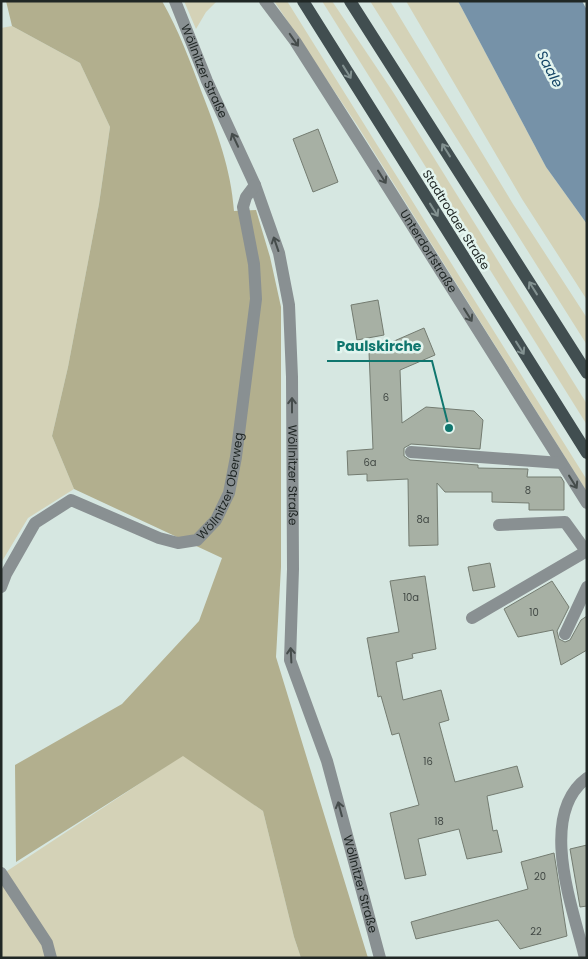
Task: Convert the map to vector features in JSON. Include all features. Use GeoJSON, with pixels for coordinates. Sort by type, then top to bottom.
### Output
{"type":"FeatureCollection","features":[{"type":"Feature","properties":{"kind":"main road","name":"Stadtrodaer Straße"},"geometry":{"type":"LineString","coordinates":[[302,1],[587,453]]}},
{"type":"Feature","properties":{"kind":"main road"},"geometry":{"type":"LineString","coordinates":[[350,1],[587,373]]}},
{"type":"Feature","properties":{"kind":"street","name":"Wöllnitzer Straße"},"geometry":{"type":"LineString","coordinates":[[175,1],[207,81],[255,185],[279,253],[289,305],[292,377],[293,569],[290,660],[327,761],[380,958]]}},
{"type":"Feature","properties":{"kind":"street","name":"Unterdorfstraße"},"geometry":{"type":"LineString","coordinates":[[265,1],[316,73],[587,504]]}},
{"type":"Feature","properties":{"kind":"street","name":"Wöllnitzer Oberweg"},"geometry":{"type":"LineString","coordinates":[[1,587],[6,574],[35,523],[71,500],[159,538],[178,543],[197,540],[216,520],[228,494],[236,457],[254,308],[254,264],[244,208],[246,197],[255,185]]}},
{"type":"Feature","properties":{"kind":"street"},"geometry":{"type":"LineString","coordinates":[[411,452],[561,463]]}},
{"type":"Feature","properties":{"kind":"street"},"geometry":{"type":"LineString","coordinates":[[472,618],[586,551],[565,522],[499,525]]}},
{"type":"Feature","properties":{"kind":"street"},"geometry":{"type":"LineString","coordinates":[[565,634],[587,588]]}},
{"type":"Feature","properties":{"kind":"street"},"geometry":{"type":"LineString","coordinates":[[585,958],[562,860],[561,824],[567,802],[577,785],[587,778]]}},
{"type":"Feature","properties":{"kind":"street"},"geometry":{"type":"LineString","coordinates":[[1,873],[47,943],[51,958]]}},
{"type":"Feature","properties":{"kind":"shaded area"},"geometry":{"type":"Polygon","coordinates":[[[6,1],[162,1],[184,46],[218,136],[227,165],[234,211],[256,210],[270,257],[281,307],[281,567],[276,657],[368,958],[301,958],[294,937],[263,811],[183,756],[16,862],[15,765],[122,704],[199,621],[222,558],[74,489],[52,436],[68,367],[99,204],[110,127],[80,63],[12,26],[6,1]]]}},
{"type":"Feature","properties":{"kind":"shaded area"},"geometry":{"type":"Polygon","coordinates":[[[184,1],[217,1],[206,12],[196,29],[184,1]]]}},
{"type":"Feature","properties":{"kind":"shaded area"},"geometry":{"type":"Polygon","coordinates":[[[274,1],[287,1],[587,480],[587,492],[357,125],[274,1]]]}},
{"type":"Feature","properties":{"kind":"shaded area"},"geometry":{"type":"Polygon","coordinates":[[[322,1],[332,1],[393,92],[587,404],[587,425],[322,1]]]}},
{"type":"Feature","properties":{"kind":"shaded area"},"geometry":{"type":"Polygon","coordinates":[[[370,1],[390,1],[513,204],[587,318],[587,345],[370,1]]]}},
{"type":"Feature","properties":{"kind":"shaded area"},"geometry":{"type":"Polygon","coordinates":[[[406,1],[458,1],[546,167],[587,224],[587,300],[522,199],[406,1]]]}},
{"type":"Feature","properties":{"kind":"shaded area"},"geometry":{"type":"Polygon","coordinates":[[[12,26],[80,63],[110,127],[99,204],[68,367],[52,436],[74,489],[28,518],[1,563],[1,28],[12,26]]]}},
{"type":"Feature","properties":{"kind":"shaded area"},"geometry":{"type":"Polygon","coordinates":[[[183,755],[263,811],[294,937],[301,958],[1,958],[1,875],[183,755]]]}},
{"type":"Feature","properties":{"kind":"water","name":"Saale"},"geometry":{"type":"Polygon","coordinates":[[[458,1],[582,1],[587,10],[587,224],[546,167],[458,1]]]}},
{"type":"Feature","properties":{"kind":"building"},"geometry":{"type":"Polygon","coordinates":[[[318,129],[338,182],[313,192],[293,139],[318,129]]]}},
{"type":"Feature","properties":{"kind":"building"},"geometry":{"type":"Polygon","coordinates":[[[378,300],[384,335],[357,340],[351,305],[378,300]]]}},
{"type":"Feature","properties":{"kind":"building"},"geometry":{"type":"Polygon","coordinates":[[[424,328],[435,355],[400,370],[402,423],[426,407],[474,411],[483,420],[480,449],[411,444],[404,448],[404,456],[410,460],[478,465],[478,468],[528,469],[527,477],[561,477],[564,482],[564,510],[529,510],[529,503],[492,502],[492,492],[445,492],[437,483],[438,545],[409,546],[408,479],[367,481],[367,474],[348,475],[347,451],[373,449],[369,352],[424,328]]]}},
{"type":"Feature","properties":{"kind":"building"},"geometry":{"type":"Polygon","coordinates":[[[490,563],[495,587],[473,591],[468,567],[490,563]]]}},
{"type":"Feature","properties":{"kind":"building"},"geometry":{"type":"Polygon","coordinates":[[[425,576],[436,649],[412,654],[413,658],[396,662],[403,700],[441,690],[449,720],[439,723],[455,782],[517,766],[523,787],[487,796],[493,831],[497,830],[502,852],[467,859],[459,829],[418,839],[426,875],[405,879],[390,813],[419,805],[399,733],[392,735],[381,696],[378,697],[367,638],[399,632],[390,581],[425,576]]]}},
{"type":"Feature","properties":{"kind":"building"},"geometry":{"type":"Polygon","coordinates":[[[552,581],[569,607],[557,631],[559,639],[565,642],[570,640],[581,620],[587,616],[587,650],[561,665],[553,630],[518,637],[504,609],[552,581]]]}},
{"type":"Feature","properties":{"kind":"building"},"geometry":{"type":"Polygon","coordinates":[[[587,845],[587,906],[580,907],[570,849],[587,845]]]}},
{"type":"Feature","properties":{"kind":"building"},"geometry":{"type":"Polygon","coordinates":[[[554,853],[567,936],[520,949],[498,920],[416,939],[411,922],[528,889],[521,862],[554,853]]]}},
{"type":"Feature","properties":{"kind":"place","name":"Paulskirche"},"geometry":{"type":"Point","coordinates":[449,428]}}]}
